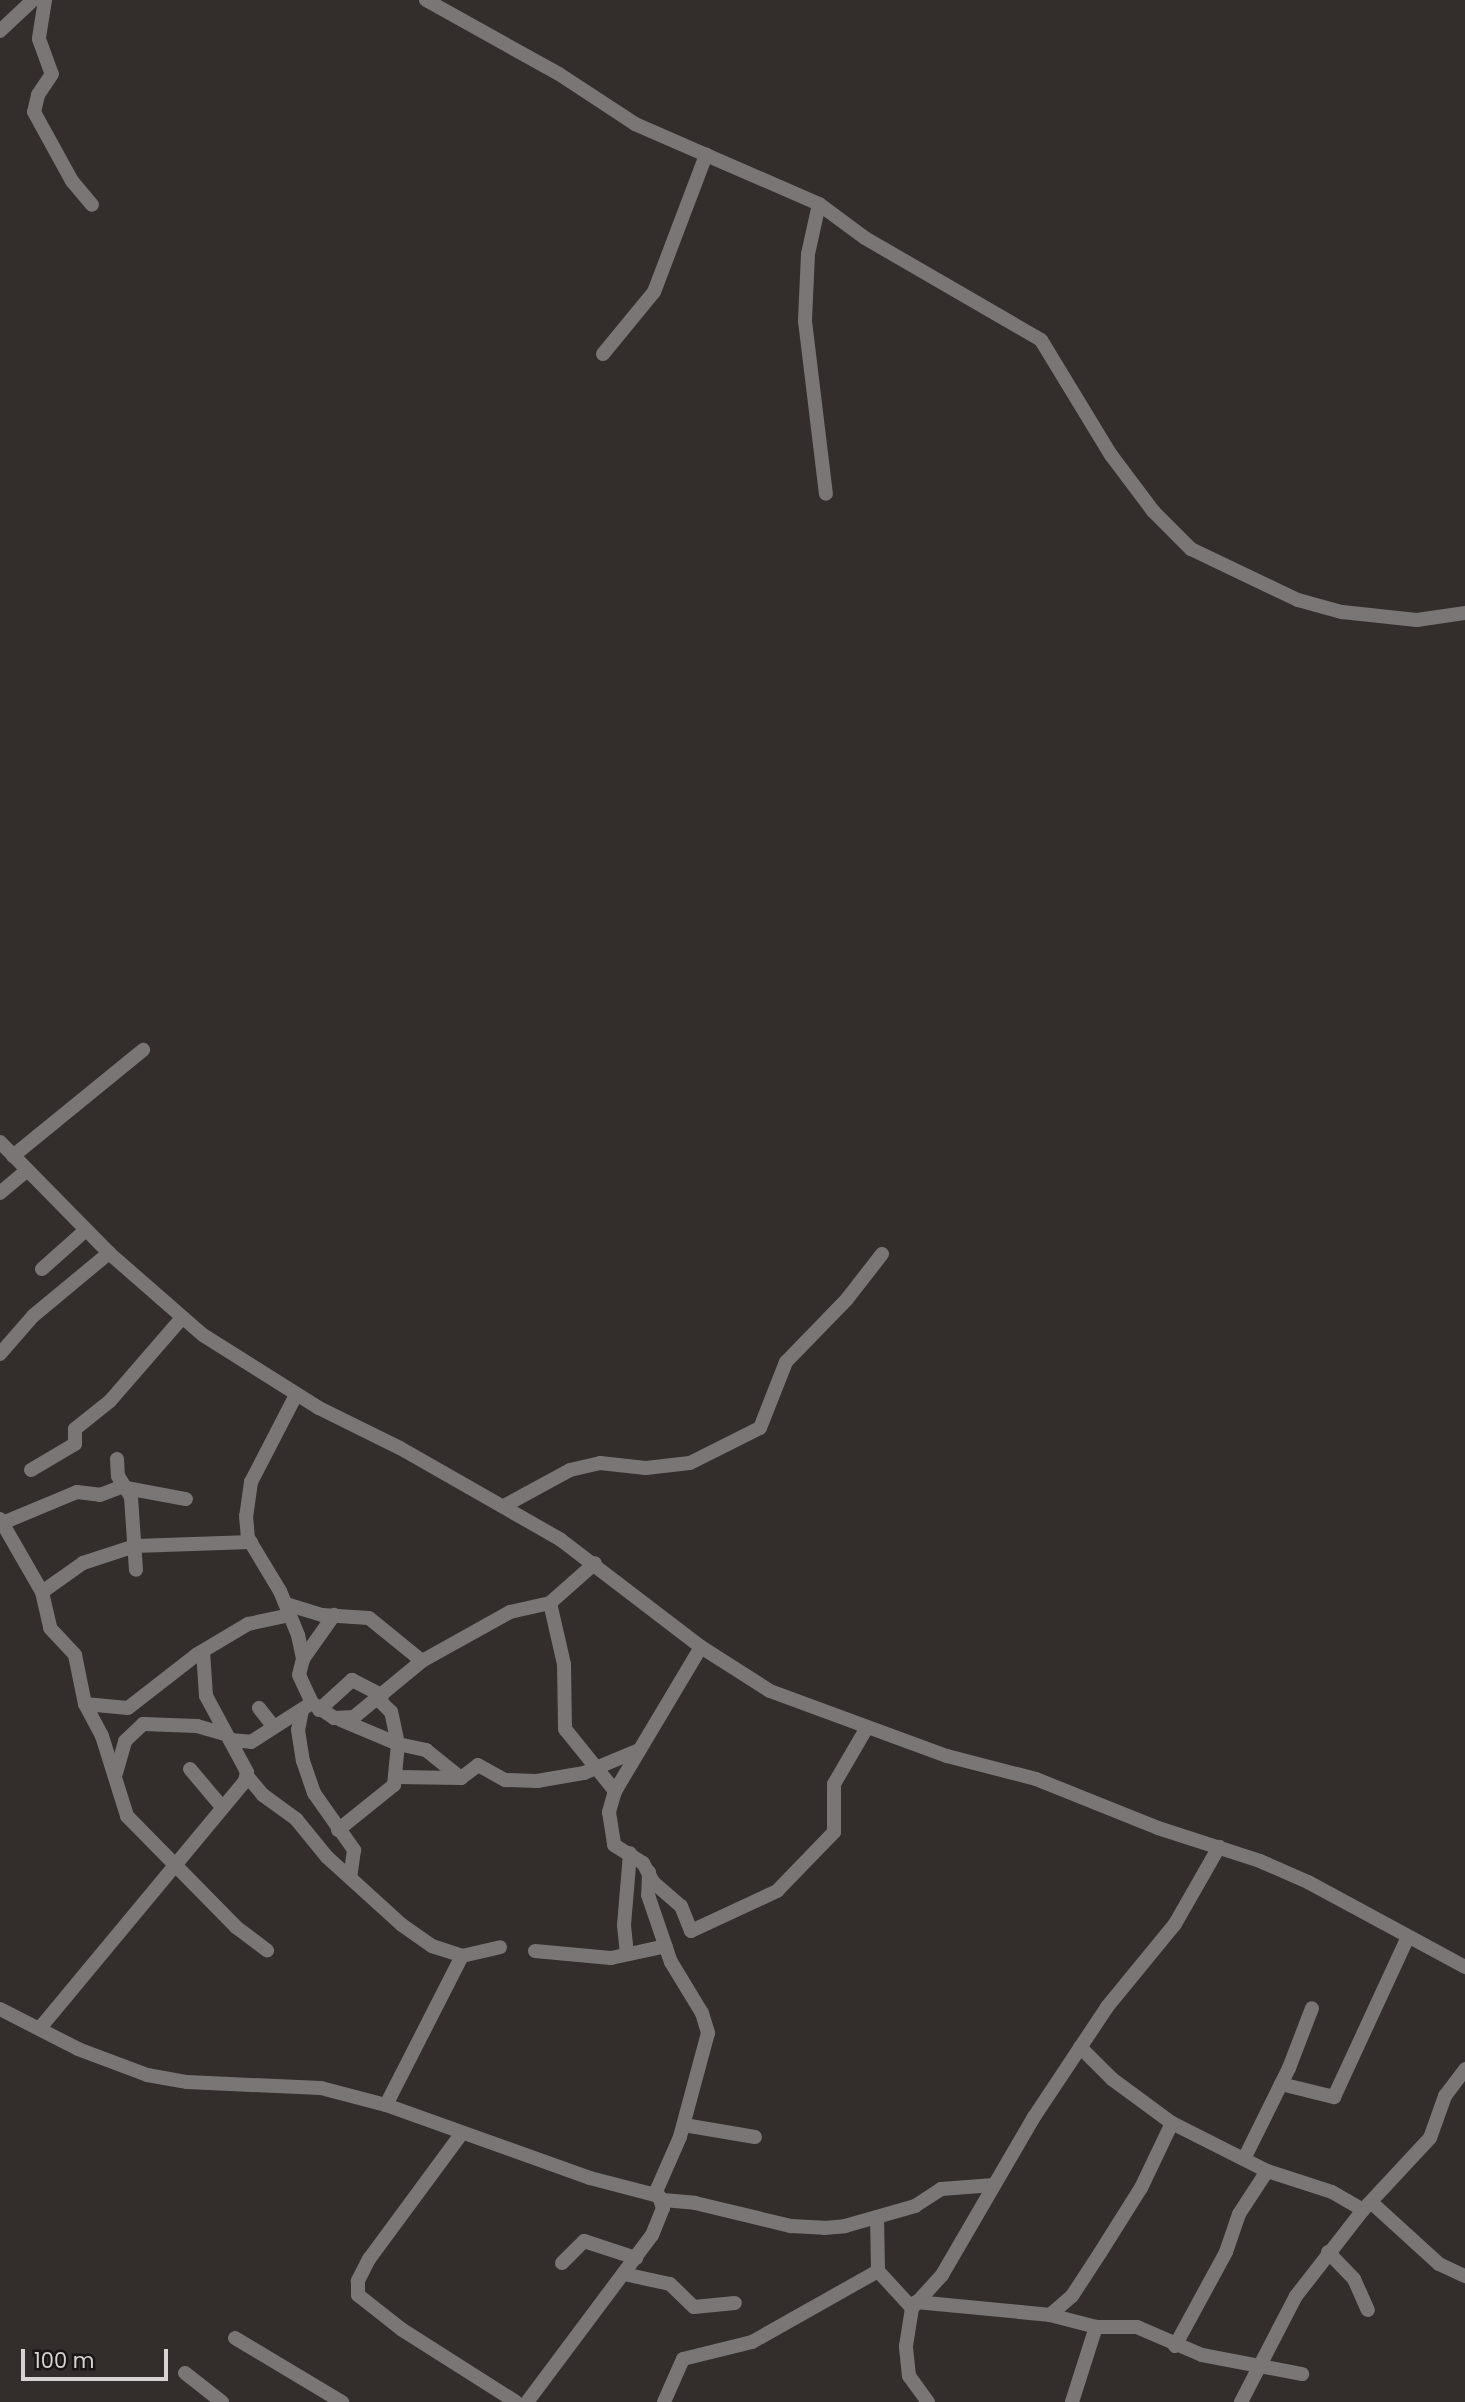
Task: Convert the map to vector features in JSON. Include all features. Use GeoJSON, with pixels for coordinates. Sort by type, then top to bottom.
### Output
{"type":"FeatureCollection","features":[{"type":"Feature","properties":{"kind":"street"},"geometry":{"type":"LineString","coordinates":[[0,31],[33,0]]}},
{"type":"Feature","properties":{"kind":"street"},"geometry":{"type":"LineString","coordinates":[[46,0],[39,39],[52,74],[38,95],[34,112],[76,188],[92,205]]}},
{"type":"Feature","properties":{"kind":"street"},"geometry":{"type":"LineString","coordinates":[[426,0],[559,74],[635,124],[819,205],[865,238],[1041,340],[1111,455],[1153,511],[1191,549],[1298,600],[1342,612],[1417,620],[1465,613]]}},
{"type":"Feature","properties":{"kind":"street"},"geometry":{"type":"LineString","coordinates":[[603,354],[654,292],[706,155]]}},
{"type":"Feature","properties":{"kind":"street"},"geometry":{"type":"LineString","coordinates":[[819,205],[808,254],[805,321],[826,494]]}},
{"type":"Feature","properties":{"kind":"street"},"geometry":{"type":"LineString","coordinates":[[13,1156],[143,1050]]}},
{"type":"Feature","properties":{"kind":"street"},"geometry":{"type":"LineString","coordinates":[[0,1142],[109,1253],[183,1318],[296,1395],[504,1507],[595,1563],[701,1647],[770,1691],[866,1729],[1037,1779],[1158,1828],[1219,1847],[1308,1882],[1407,1939],[1465,1966]]}},
{"type":"Feature","properties":{"kind":"street"},"geometry":{"type":"LineString","coordinates":[[0,1193],[26,1171]]}},
{"type":"Feature","properties":{"kind":"street"},"geometry":{"type":"LineString","coordinates":[[42,1269],[86,1230]]}},
{"type":"Feature","properties":{"kind":"street"},"geometry":{"type":"LineString","coordinates":[[0,1354],[38,1311],[109,1253]]}},
{"type":"Feature","properties":{"kind":"street"},"geometry":{"type":"LineString","coordinates":[[504,1507],[578,1468],[690,1463],[760,1428],[786,1362],[848,1299],[882,1254]]}},
{"type":"Feature","properties":{"kind":"street"},"geometry":{"type":"LineString","coordinates":[[31,1470],[75,1444],[75,1429],[110,1401],[183,1318]]}},
{"type":"Feature","properties":{"kind":"street"},"geometry":{"type":"LineString","coordinates":[[296,1395],[251,1482],[246,1516],[251,1542],[288,1609],[303,1658]]}},
{"type":"Feature","properties":{"kind":"street"},"geometry":{"type":"LineString","coordinates":[[117,1459],[118,1476],[127,1488],[136,1570]]}},
{"type":"Feature","properties":{"kind":"street"},"geometry":{"type":"LineString","coordinates":[[186,1499],[151,1496],[127,1488],[95,1496],[70,1494],[1,1522],[42,1592],[50,1628],[75,1655],[85,1704],[102,1737],[127,1816],[236,1927],[267,1951]]}},
{"type":"Feature","properties":{"kind":"street"},"geometry":{"type":"LineString","coordinates":[[42,1592],[83,1563],[135,1546],[251,1542]]}},
{"type":"Feature","properties":{"kind":"street"},"geometry":{"type":"LineString","coordinates":[[341,1720],[354,1717],[422,1661],[510,1612],[550,1603],[595,1563]]}},
{"type":"Feature","properties":{"kind":"street"},"geometry":{"type":"LineString","coordinates":[[550,1603],[562,1639],[565,1729],[615,1791]]}},
{"type":"Feature","properties":{"kind":"street"},"geometry":{"type":"LineString","coordinates":[[85,1704],[128,1707],[203,1651],[256,1621],[288,1609],[374,1620],[422,1661]]}},
{"type":"Feature","properties":{"kind":"street"},"geometry":{"type":"LineString","coordinates":[[334,1615],[303,1658],[299,1675],[311,1708],[299,1737],[305,1769],[314,1793],[355,1852],[350,1877]]}},
{"type":"Feature","properties":{"kind":"street"},"geometry":{"type":"LineString","coordinates":[[701,1647],[615,1791],[609,1812],[612,1843],[630,1853],[649,1872],[653,1882],[681,1906],[691,1931],[777,1891],[834,1832],[835,1784],[866,1729]]}},
{"type":"Feature","properties":{"kind":"street"},"geometry":{"type":"LineString","coordinates":[[203,1651],[204,1690],[247,1776],[350,1877],[418,1937],[462,1956],[500,1947]]}},
{"type":"Feature","properties":{"kind":"street"},"geometry":{"type":"LineString","coordinates":[[115,1779],[125,1741],[144,1724],[197,1726],[247,1743],[311,1708],[352,1680],[380,1697],[391,1712],[398,1744],[396,1777],[389,1793],[338,1830]]}},
{"type":"Feature","properties":{"kind":"street"},"geometry":{"type":"LineString","coordinates":[[259,1708],[274,1727]]}},
{"type":"Feature","properties":{"kind":"street"},"geometry":{"type":"LineString","coordinates":[[311,1708],[398,1744],[433,1754],[461,1778]]}},
{"type":"Feature","properties":{"kind":"street"},"geometry":{"type":"LineString","coordinates":[[396,1777],[461,1778],[478,1765],[505,1780],[523,1782],[597,1769],[639,1750]]}},
{"type":"Feature","properties":{"kind":"street"},"geometry":{"type":"LineString","coordinates":[[190,1769],[222,1807]]}},
{"type":"Feature","properties":{"kind":"street"},"geometry":{"type":"LineString","coordinates":[[40,2028],[247,1776]]}},
{"type":"Feature","properties":{"kind":"street"},"geometry":{"type":"LineString","coordinates":[[928,2402],[909,2376],[906,2346],[914,2305],[942,2275],[994,2185],[1080,2047],[1175,1924],[1219,1847]]}},
{"type":"Feature","properties":{"kind":"street"},"geometry":{"type":"LineString","coordinates":[[627,1954],[630,1853]]}},
{"type":"Feature","properties":{"kind":"street"},"geometry":{"type":"LineString","coordinates":[[527,2402],[636,2258],[659,2223],[659,2197],[684,2125],[708,2027],[666,1946],[648,1895],[649,1872]]}},
{"type":"Feature","properties":{"kind":"street"},"geometry":{"type":"LineString","coordinates":[[1281,2084],[1334,2097],[1407,1939]]}},
{"type":"Feature","properties":{"kind":"street"},"geometry":{"type":"LineString","coordinates":[[535,1951],[611,1958],[666,1946]]}},
{"type":"Feature","properties":{"kind":"street"},"geometry":{"type":"LineString","coordinates":[[386,2105],[462,1956]]}},
{"type":"Feature","properties":{"kind":"street"},"geometry":{"type":"LineString","coordinates":[[1244,2159],[1281,2084],[1312,2008]]}},
{"type":"Feature","properties":{"kind":"street"},"geometry":{"type":"LineString","coordinates":[[0,2009],[78,2049],[147,2074],[209,2084],[288,2084],[386,2105],[590,2178],[659,2197],[806,2228],[845,2226],[877,2217],[915,2206],[941,2189],[994,2185]]}},
{"type":"Feature","properties":{"kind":"street"},"geometry":{"type":"LineString","coordinates":[[1080,2047],[1112,2080],[1172,2123],[1267,2171],[1368,2206],[1439,2264],[1465,2276]]}},
{"type":"Feature","properties":{"kind":"street"},"geometry":{"type":"LineString","coordinates":[[1241,2402],[1279,2321],[1328,2252],[1430,2138],[1445,2096],[1465,2068]]}},
{"type":"Feature","properties":{"kind":"street"},"geometry":{"type":"LineString","coordinates":[[1050,2315],[1072,2296],[1100,2253],[1141,2188],[1172,2123]]}},
{"type":"Feature","properties":{"kind":"street"},"geometry":{"type":"LineString","coordinates":[[684,2125],[755,2137]]}},
{"type":"Feature","properties":{"kind":"street"},"geometry":{"type":"LineString","coordinates":[[462,2133],[369,2259],[358,2281],[358,2295],[401,2329],[516,2402]]}},
{"type":"Feature","properties":{"kind":"street"},"geometry":{"type":"LineString","coordinates":[[1175,2346],[1226,2252],[1239,2214],[1267,2171]]}},
{"type":"Feature","properties":{"kind":"street"},"geometry":{"type":"LineString","coordinates":[[877,2217],[878,2271],[914,2305],[1050,2315],[1096,2327],[1137,2327],[1175,2346],[1302,2374]]}},
{"type":"Feature","properties":{"kind":"street"},"geometry":{"type":"LineString","coordinates":[[562,2263],[584,2241],[636,2258]]}},
{"type":"Feature","properties":{"kind":"street"},"geometry":{"type":"LineString","coordinates":[[1328,2252],[1354,2279],[1368,2310]]}},
{"type":"Feature","properties":{"kind":"street"},"geometry":{"type":"LineString","coordinates":[[664,2402],[683,2360],[752,2342],[878,2271]]}},
{"type":"Feature","properties":{"kind":"street"},"geometry":{"type":"LineString","coordinates":[[624,2274],[670,2284],[697,2308],[735,2303]]}},
{"type":"Feature","properties":{"kind":"street"},"geometry":{"type":"LineString","coordinates":[[1072,2402],[1096,2327]]}},
{"type":"Feature","properties":{"kind":"street"},"geometry":{"type":"LineString","coordinates":[[235,2338],[342,2402]]}},
{"type":"Feature","properties":{"kind":"street"},"geometry":{"type":"LineString","coordinates":[[185,2373],[222,2402]]}}]}
